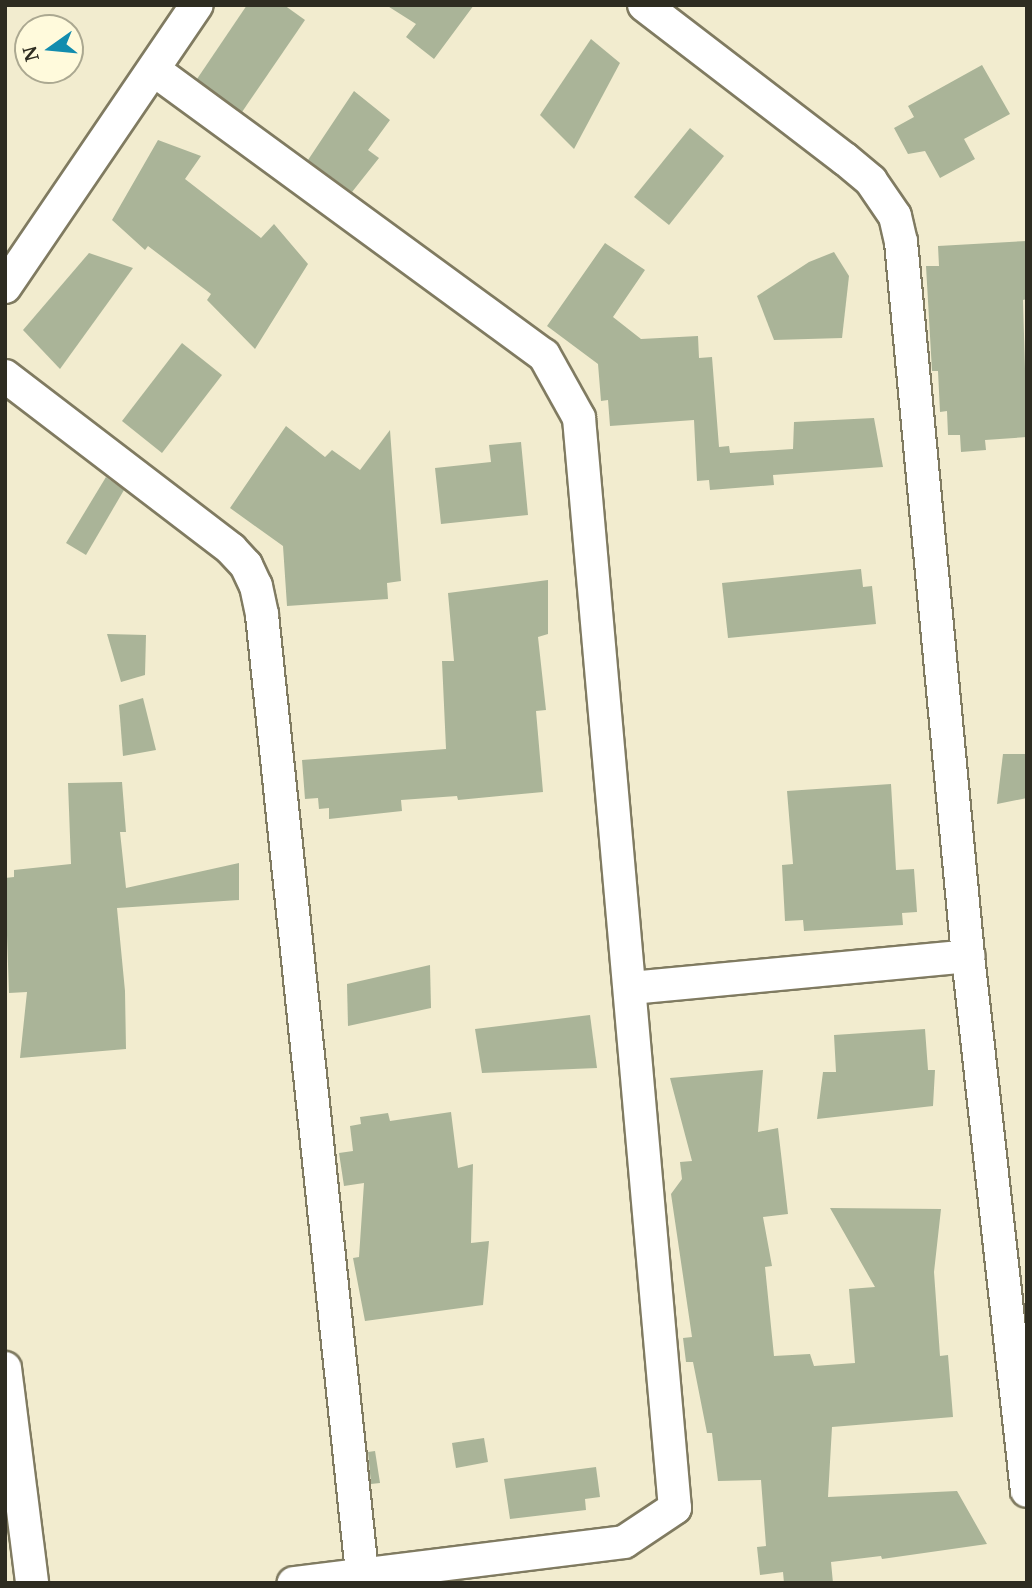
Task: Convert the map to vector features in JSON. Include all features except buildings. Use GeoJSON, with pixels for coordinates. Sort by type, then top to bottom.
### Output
{"type":"FeatureCollection","features":[{"type":"Feature","properties":{"kind":"street"},"geometry":{"type":"LineString","coordinates":[[5,287],[197,5]]}},
{"type":"Feature","properties":{"kind":"street"},"geometry":{"type":"LineString","coordinates":[[644,5],[862,173],[885,198],[895,216],[901,242],[968,956],[1027,1491]]}},
{"type":"Feature","properties":{"kind":"street"},"geometry":{"type":"LineString","coordinates":[[154,71],[544,355],[579,418],[632,988],[675,1508],[624,1542],[294,1583]]}},
{"type":"Feature","properties":{"kind":"street"},"geometry":{"type":"LineString","coordinates":[[5,376],[231,549],[246,565],[256,586],[262,615],[362,1573]]}},
{"type":"Feature","properties":{"kind":"street"},"geometry":{"type":"LineString","coordinates":[[632,988],[968,956]]}},
{"type":"Feature","properties":{"kind":"street"},"geometry":{"type":"LineString","coordinates":[[5,1368],[32,1583]]}}]}
